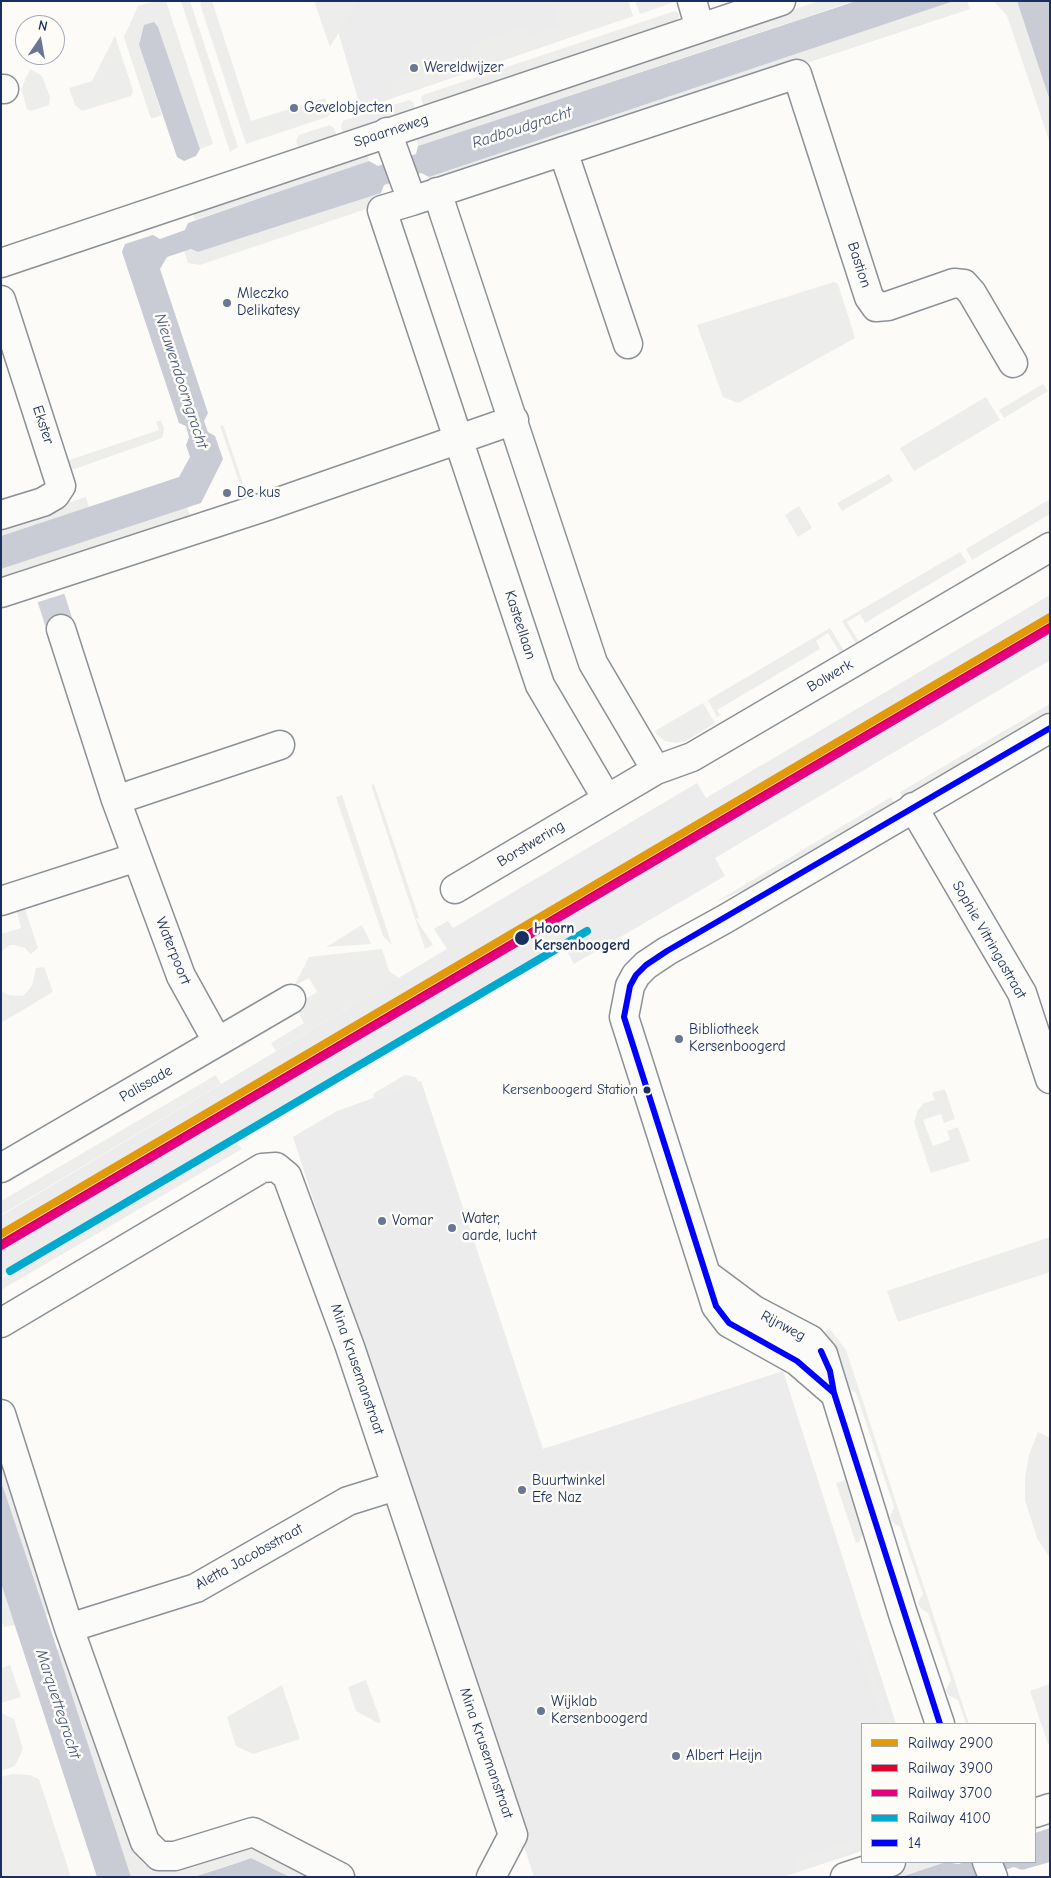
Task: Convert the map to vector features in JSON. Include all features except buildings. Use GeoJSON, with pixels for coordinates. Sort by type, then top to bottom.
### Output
{"type":"FeatureCollection","features":[{"type":"Feature","properties":{"kind":"street"},"geometry":{"type":"LineString","coordinates":[[692,1],[700,28]]}},
{"type":"Feature","properties":{"kind":"street","name":"Spaarneweg"},"geometry":{"type":"LineString","coordinates":[[1,262],[387,132],[637,51],[781,1]]}},
{"type":"Feature","properties":{"kind":"street","name":"Bastion"},"geometry":{"type":"LineString","coordinates":[[563,151],[797,74],[869,297],[876,307],[888,306],[954,283],[964,284],[972,293],[1013,363]]}},
{"type":"Feature","properties":{"kind":"street"},"geometry":{"type":"LineString","coordinates":[[387,132],[412,183],[514,420],[593,663],[656,770]]}},
{"type":"Feature","properties":{"kind":"street"},"geometry":{"type":"LineString","coordinates":[[412,183],[563,151],[628,344]]}},
{"type":"Feature","properties":{"kind":"street","name":"Kasteellaan"},"geometry":{"type":"LineString","coordinates":[[412,183],[382,210],[540,685],[607,799]]}},
{"type":"Feature","properties":{"kind":"street","name":"Ekster"},"geometry":{"type":"LineString","coordinates":[[1,300],[61,486],[55,495],[43,502],[1,515]]}},
{"type":"Feature","properties":{"kind":"street"},"geometry":{"type":"LineString","coordinates":[[1,593],[48,588],[264,507],[514,420]]}},
{"type":"Feature","properties":{"kind":"street","name":"Bolwerk"},"geometry":{"type":"LineString","coordinates":[[607,799],[656,770],[692,757],[1050,547]]}},
{"type":"Feature","properties":{"kind":"street","name":"Waterpoort"},"geometry":{"type":"LineString","coordinates":[[61,630],[116,800],[180,976],[217,1041]]}},
{"type":"Feature","properties":{"kind":"street","name":"Rijnweg"},"geometry":{"type":"LineString","coordinates":[[940,1723],[834,1393],[830,1371],[818,1346],[746,1305],[707,1276],[624,1017],[630,986],[636,975],[646,965],[1050,728]]}},
{"type":"Feature","properties":{"kind":"street"},"geometry":{"type":"LineString","coordinates":[[116,800],[280,745]]}},
{"type":"Feature","properties":{"kind":"street","name":"Borstwering"},"geometry":{"type":"LineString","coordinates":[[455,888],[607,799]]}},
{"type":"Feature","properties":{"kind":"street","name":"Sophie Vitringastraat"},"geometry":{"type":"LineString","coordinates":[[913,807],[1022,994],[1050,1079]]}},
{"type":"Feature","properties":{"kind":"street"},"geometry":{"type":"LineString","coordinates":[[1,901],[137,857]]}},
{"type":"Feature","properties":{"kind":"street","name":"Palissade"},"geometry":{"type":"LineString","coordinates":[[1,1168],[291,999]]}},
{"type":"Feature","properties":{"kind":"street","name":"Mina Krusemanstraat"},"geometry":{"type":"LineString","coordinates":[[1,1323],[262,1168],[276,1167],[287,1176],[350,1348],[513,1835],[491,1877]]}},
{"type":"Feature","properties":{"kind":"street"},"geometry":{"type":"LineString","coordinates":[[1,1414],[69,1628],[145,1842],[151,1850],[160,1856],[175,1856],[253,1832],[340,1877]]}},
{"type":"Feature","properties":{"kind":"street","name":"Aletta Jacobsstraat"},"geometry":{"type":"LineString","coordinates":[[69,1628],[196,1588],[348,1501],[396,1486]]}},
{"type":"Feature","properties":{"kind":"street"},"geometry":{"type":"LineString","coordinates":[[1036,1813],[1050,1808]]}},
{"type":"Feature","properties":{"kind":"street"},"geometry":{"type":"LineString","coordinates":[[845,1877],[888,1863]]}},
{"type":"Feature","properties":{"kind":"street"},"geometry":{"type":"LineString","coordinates":[[987,1863],[993,1877]]}},
{"type":"Feature","properties":{"kind":"shaded area"},"geometry":{"type":"Polygon","coordinates":[[[155,1],[166,1],[213,144],[200,149],[158,27],[139,45],[162,115],[151,119],[124,37],[138,6],[155,1]]]}},
{"type":"Feature","properties":{"kind":"shaded area"},"geometry":{"type":"Polygon","coordinates":[[[181,1],[190,1],[238,147],[230,152],[181,1]]]}},
{"type":"Feature","properties":{"kind":"shaded area"},"geometry":{"type":"Polygon","coordinates":[[[202,1],[212,1],[251,121],[325,98],[330,114],[327,117],[246,144],[200,4],[202,1]]]}},
{"type":"Feature","properties":{"kind":"shaded area"},"geometry":{"type":"Polygon","coordinates":[[[314,1],[358,1],[330,47],[314,1]]]}},
{"type":"Feature","properties":{"kind":"shaded area","name":"Wereldwijzer"},"geometry":{"type":"Polygon","coordinates":[[[329,1],[628,1],[633,16],[361,109],[329,1]]]}},
{"type":"Feature","properties":{"kind":"shaded area"},"geometry":{"type":"Polygon","coordinates":[[[550,1],[628,1],[633,16],[393,96],[389,82],[474,54],[472,44],[525,26],[529,35],[558,27],[550,1]]]}},
{"type":"Feature","properties":{"kind":"shaded area"},"geometry":{"type":"Polygon","coordinates":[[[635,1],[677,1],[640,14],[635,1]]]}},
{"type":"Feature","properties":{"kind":"shaded area"},"geometry":{"type":"Polygon","coordinates":[[[819,1],[854,1],[418,146],[416,137],[421,134],[819,1]]]}},
{"type":"Feature","properties":{"kind":"shaded area"},"geometry":{"type":"Polygon","coordinates":[[[954,1],[967,1],[970,9],[433,186],[429,177],[954,1]]]}},
{"type":"Feature","properties":{"kind":"shaded area"},"geometry":{"type":"Polygon","coordinates":[[[994,1],[1017,1],[1050,101],[1050,143],[1007,16],[994,1]]]}},
{"type":"Feature","properties":{"kind":"shaded area"},"geometry":{"type":"Polygon","coordinates":[[[675,11],[680,14],[676,22],[424,108],[421,98],[423,95],[675,11]]]}},
{"type":"Feature","properties":{"kind":"shaded area"},"geometry":{"type":"Polygon","coordinates":[[[115,36],[133,91],[131,96],[82,111],[75,105],[69,88],[92,81],[115,36]]]}},
{"type":"Feature","properties":{"kind":"shaded area"},"geometry":{"type":"Polygon","coordinates":[[[30,69],[42,76],[50,97],[49,105],[31,111],[27,109],[21,89],[30,69]]]}},
{"type":"Feature","properties":{"kind":"shaded area"},"geometry":{"type":"Polygon","coordinates":[[[409,100],[413,102],[415,110],[343,135],[341,126],[343,121],[409,100]]]}},
{"type":"Feature","properties":{"kind":"shaded area"},"geometry":{"type":"Polygon","coordinates":[[[330,125],[334,128],[337,136],[299,150],[296,141],[299,135],[330,125]]]}},
{"type":"Feature","properties":{"kind":"shaded area"},"geometry":{"type":"Polygon","coordinates":[[[367,154],[369,161],[195,220],[192,210],[367,154]]]}},
{"type":"Feature","properties":{"kind":"shaded area"},"geometry":{"type":"Polygon","coordinates":[[[381,193],[384,200],[378,205],[200,265],[188,263],[184,251],[191,249],[198,252],[381,193]]]}},
{"type":"Feature","properties":{"kind":"shaded area"},"geometry":{"type":"Polygon","coordinates":[[[834,282],[838,284],[855,338],[738,403],[723,397],[697,325],[834,282]]]}},
{"type":"Feature","properties":{"kind":"shaded area"},"geometry":{"type":"Polygon","coordinates":[[[1043,384],[1048,391],[1004,418],[999,410],[1043,384]]]}},
{"type":"Feature","properties":{"kind":"shaded area"},"geometry":{"type":"Polygon","coordinates":[[[986,397],[1000,420],[914,471],[900,448],[986,397]]]}},
{"type":"Feature","properties":{"kind":"shaded area"},"geometry":{"type":"Polygon","coordinates":[[[161,420],[164,429],[162,438],[69,471],[66,461],[159,430],[156,422],[161,420]]]}},
{"type":"Feature","properties":{"kind":"shaded area"},"geometry":{"type":"Polygon","coordinates":[[[223,425],[245,489],[240,505],[237,503],[242,490],[220,426],[223,425]]]}},
{"type":"Feature","properties":{"kind":"shaded area"},"geometry":{"type":"Polygon","coordinates":[[[889,474],[893,481],[842,511],[837,503],[889,474]]]}},
{"type":"Feature","properties":{"kind":"shaded area"},"geometry":{"type":"Polygon","coordinates":[[[86,497],[89,507],[1,536],[1,524],[86,497]]]}},
{"type":"Feature","properties":{"kind":"shaded area"},"geometry":{"type":"Polygon","coordinates":[[[1050,499],[1050,514],[972,560],[966,549],[1050,499]]]}},
{"type":"Feature","properties":{"kind":"shaded area"},"geometry":{"type":"Polygon","coordinates":[[[799,506],[812,528],[798,537],[785,515],[799,506]]]}},
{"type":"Feature","properties":{"kind":"shaded area"},"geometry":{"type":"Polygon","coordinates":[[[187,507],[191,518],[1,580],[1,569],[187,507]]]}},
{"type":"Feature","properties":{"kind":"shaded area"},"geometry":{"type":"Polygon","coordinates":[[[960,552],[967,562],[865,623],[860,614],[847,622],[859,642],[856,644],[842,621],[960,552]]]}},
{"type":"Feature","properties":{"kind":"shaded area"},"geometry":{"type":"Polygon","coordinates":[[[1050,595],[1050,660],[715,858],[725,876],[574,964],[564,946],[1,1277],[1,1216],[447,949],[434,929],[448,921],[453,928],[697,783],[706,798],[1050,595]]]}},
{"type":"Feature","properties":{"kind":"shaded area"},"geometry":{"type":"Polygon","coordinates":[[[830,628],[844,651],[840,653],[828,633],[816,641],[820,649],[717,710],[720,715],[717,717],[708,700],[830,628]]]}},
{"type":"Feature","properties":{"kind":"shaded area"},"geometry":{"type":"Polygon","coordinates":[[[703,703],[715,723],[686,741],[676,743],[665,741],[656,734],[655,731],[703,703]]]}},
{"type":"Feature","properties":{"kind":"shaded area"},"geometry":{"type":"Polygon","coordinates":[[[1050,704],[1050,711],[903,798],[900,792],[1050,704]]]}},
{"type":"Feature","properties":{"kind":"shaded area"},"geometry":{"type":"Polygon","coordinates":[[[374,784],[419,918],[416,919],[433,945],[425,949],[371,785],[374,784]]]}},
{"type":"Feature","properties":{"kind":"shaded area"},"geometry":{"type":"Polygon","coordinates":[[[342,795],[392,945],[383,936],[336,797],[342,795]]]}},
{"type":"Feature","properties":{"kind":"shaded area"},"geometry":{"type":"Polygon","coordinates":[[[891,797],[895,803],[755,885],[714,903],[891,797]]]}},
{"type":"Feature","properties":{"kind":"shaded area"},"geometry":{"type":"Polygon","coordinates":[[[24,906],[38,948],[31,954],[25,948],[10,945],[1,952],[1,934],[21,928],[16,909],[24,906]]]}},
{"type":"Feature","properties":{"kind":"shaded area"},"geometry":{"type":"Polygon","coordinates":[[[362,925],[371,944],[326,947],[362,925]]]}},
{"type":"Feature","properties":{"kind":"shaded area"},"geometry":{"type":"Polygon","coordinates":[[[382,949],[389,971],[399,978],[276,1051],[271,1043],[304,1023],[295,1006],[317,992],[309,978],[294,986],[309,957],[382,949]]]}},
{"type":"Feature","properties":{"kind":"shaded area"},"geometry":{"type":"Polygon","coordinates":[[[44,967],[53,992],[1,1023],[1,991],[8,995],[23,996],[32,986],[36,968],[44,967]]]}},
{"type":"Feature","properties":{"kind":"shaded area"},"geometry":{"type":"Polygon","coordinates":[[[216,1075],[221,1084],[1,1215],[1,1201],[216,1075]]]}},
{"type":"Feature","properties":{"kind":"shaded area"},"geometry":{"type":"Polygon","coordinates":[[[405,1075],[415,1077],[421,1084],[373,1100],[374,1093],[405,1075]]]}},
{"type":"Feature","properties":{"kind":"shaded area"},"geometry":{"type":"Polygon","coordinates":[[[421,1081],[543,1449],[783,1371],[896,1723],[861,1723],[861,1851],[783,1877],[534,1877],[293,1137],[337,1111],[421,1081]]]}},
{"type":"Feature","properties":{"kind":"shaded area"},"geometry":{"type":"Polygon","coordinates":[[[945,1089],[955,1119],[944,1123],[941,1114],[923,1120],[933,1146],[950,1140],[947,1131],[958,1127],[970,1161],[931,1173],[914,1122],[918,1110],[924,1103],[935,1100],[932,1093],[945,1089]]]}},
{"type":"Feature","properties":{"kind":"shaded area"},"geometry":{"type":"Polygon","coordinates":[[[236,1141],[242,1149],[1,1290],[1,1278],[236,1141]]]}},
{"type":"Feature","properties":{"kind":"shaded area"},"geometry":{"type":"Polygon","coordinates":[[[1050,1237],[1050,1272],[898,1322],[887,1291],[1050,1237]]]}},
{"type":"Feature","properties":{"kind":"shaded area"},"geometry":{"type":"Polygon","coordinates":[[[829,1328],[846,1350],[969,1723],[966,1723],[958,1700],[948,1695],[946,1690],[951,1680],[928,1613],[920,1608],[918,1602],[923,1594],[900,1527],[892,1522],[890,1517],[894,1507],[856,1393],[846,1387],[821,1337],[829,1328]]]}},
{"type":"Feature","properties":{"kind":"shaded area"},"geometry":{"type":"Polygon","coordinates":[[[1038,1432],[1050,1438],[1050,1558],[1037,1538],[1025,1500],[1025,1478],[1029,1455],[1038,1432]]]}},
{"type":"Feature","properties":{"kind":"shaded area"},"geometry":{"type":"Polygon","coordinates":[[[1,1448],[54,1610],[46,1615],[1,1481],[1,1448]]]}},
{"type":"Feature","properties":{"kind":"shaded area"},"geometry":{"type":"Polygon","coordinates":[[[848,1479],[864,1531],[859,1542],[856,1543],[836,1483],[848,1479]]]}},
{"type":"Feature","properties":{"kind":"shaded area"},"geometry":{"type":"Polygon","coordinates":[[[1,1583],[15,1625],[4,1627],[1,1619],[1,1583]]]}},
{"type":"Feature","properties":{"kind":"shaded area"},"geometry":{"type":"Polygon","coordinates":[[[863,1640],[891,1723],[883,1723],[856,1643],[863,1640]]]}},
{"type":"Feature","properties":{"kind":"shaded area"},"geometry":{"type":"Polygon","coordinates":[[[67,1647],[134,1852],[145,1865],[171,1871],[251,1846],[314,1877],[290,1877],[251,1858],[194,1877],[131,1877],[57,1650],[67,1647]]]}},
{"type":"Feature","properties":{"kind":"shaded area"},"geometry":{"type":"Polygon","coordinates":[[[10,1665],[21,1697],[1,1703],[1,1668],[10,1665]]]}},
{"type":"Feature","properties":{"kind":"shaded area"},"geometry":{"type":"Polygon","coordinates":[[[366,1680],[381,1722],[378,1723],[356,1711],[348,1687],[366,1680]]]}},
{"type":"Feature","properties":{"kind":"shaded area"},"geometry":{"type":"Polygon","coordinates":[[[1050,1684],[1050,1744],[1048,1744],[1030,1691],[1050,1684]]]}},
{"type":"Feature","properties":{"kind":"shaded area"},"geometry":{"type":"Polygon","coordinates":[[[282,1685],[300,1739],[253,1754],[236,1746],[227,1717],[282,1685]]]}},
{"type":"Feature","properties":{"kind":"shaded area"},"geometry":{"type":"Polygon","coordinates":[[[1,1713],[14,1719],[23,1749],[15,1766],[1,1771],[1,1713]]]}},
{"type":"Feature","properties":{"kind":"shaded area"},"geometry":{"type":"Polygon","coordinates":[[[13,1774],[30,1775],[39,1779],[70,1874],[69,1877],[1,1877],[1,1777],[13,1774]]]}},
{"type":"Feature","properties":{"kind":"shaded area"},"geometry":{"type":"Polygon","coordinates":[[[861,1837],[861,1846],[795,1868],[793,1859],[861,1837]]]}},
{"type":"Feature","properties":{"kind":"shaded area"},"geometry":{"type":"Polygon","coordinates":[[[910,1863],[943,1863],[901,1877],[868,1877],[910,1863]]]}},
{"type":"Feature","properties":{"kind":"water"},"geometry":{"type":"Polygon","coordinates":[[[856,1],[954,1],[429,177],[421,173],[384,185],[381,193],[198,252],[191,249],[167,257],[160,269],[208,413],[204,421],[208,432],[215,436],[223,459],[201,503],[1,569],[1,536],[179,477],[190,457],[186,445],[189,437],[186,426],[179,423],[122,252],[125,244],[153,235],[160,239],[185,230],[188,223],[369,161],[378,166],[416,154],[418,146],[856,1]]]}},
{"type":"Feature","properties":{"kind":"water"},"geometry":{"type":"Polygon","coordinates":[[[1017,1],[1050,1],[1050,101],[1017,1]]]}},
{"type":"Feature","properties":{"kind":"water"},"geometry":{"type":"Polygon","coordinates":[[[154,22],[158,27],[200,149],[196,156],[184,161],[177,157],[139,45],[144,25],[154,22]]]}},
{"type":"Feature","properties":{"kind":"water","name":"Marquettegracht"},"geometry":{"type":"Polygon","coordinates":[[[1,1481],[131,1877],[97,1877],[1,1583],[1,1481]]]}},
{"type":"Feature","properties":{"kind":"water"},"geometry":{"type":"Polygon","coordinates":[[[1050,1828],[1050,1862],[1022,1870],[1014,1867],[984,1877],[901,1877],[943,1863],[1036,1863],[1036,1833],[1050,1828]]]}},
{"type":"Feature","properties":{"kind":"water"},"geometry":{"type":"Polygon","coordinates":[[[251,1858],[290,1877],[194,1877],[234,1864],[251,1858]]]}},
{"type":"Feature","properties":{"kind":"tunnel"},"geometry":{"type":"LineString","coordinates":[[51,598],[61,629]]}},
{"type":"Feature","properties":{"kind":"rail line","name":"2900"},"geometry":{"type":"LineString","coordinates":[[1,1234],[1050,617]]}},
{"type":"Feature","properties":{"kind":"rail line","name":"3900"},"geometry":{"type":"LineString","coordinates":[[5,1242],[1050,627]]}},
{"type":"Feature","properties":{"kind":"rail line","name":"3700"},"geometry":{"type":"LineString","coordinates":[[1,1246],[1046,631]]}},
{"type":"Feature","properties":{"kind":"rail line","name":"4100"},"geometry":{"type":"LineString","coordinates":[[10,1271],[587,931]]}},
{"type":"Feature","properties":{"kind":"transit line","name":"14"},"geometry":{"type":"LineString","coordinates":[[834,1393],[797,1361],[729,1323],[716,1306],[624,1017],[630,986],[636,975],[646,965],[667,951],[1050,728]]}},
{"type":"Feature","properties":{"kind":"transit line","name":"14"},"geometry":{"type":"LineString","coordinates":[[821,1351],[830,1371],[834,1393],[940,1723]]}},
{"type":"Feature","properties":{"kind":"place","name":"Wereldwijzer"},"geometry":{"type":"Point","coordinates":[414,68]}},
{"type":"Feature","properties":{"kind":"place","name":"Gevelobjecten"},"geometry":{"type":"Point","coordinates":[294,108]}},
{"type":"Feature","properties":{"kind":"place","name":"Mleczko Delikatesy"},"geometry":{"type":"Point","coordinates":[227,303]}},
{"type":"Feature","properties":{"kind":"place","name":"De kus"},"geometry":{"type":"Point","coordinates":[227,493]}},
{"type":"Feature","properties":{"kind":"place","name":"Hoorn Kersenboogerd"},"geometry":{"type":"Point","coordinates":[522,938]}},
{"type":"Feature","properties":{"kind":"place","name":"Bibliotheek Kersenboogerd"},"geometry":{"type":"Point","coordinates":[679,1039]}},
{"type":"Feature","properties":{"kind":"place","name":"Kersenboogerd Station"},"geometry":{"type":"Point","coordinates":[647,1090]}},
{"type":"Feature","properties":{"kind":"place","name":"Vomar"},"geometry":{"type":"Point","coordinates":[382,1221]}},
{"type":"Feature","properties":{"kind":"place","name":"Water, aarde, lucht"},"geometry":{"type":"Point","coordinates":[452,1228]}},
{"type":"Feature","properties":{"kind":"place","name":"Buurtwinkel Efe Naz"},"geometry":{"type":"Point","coordinates":[522,1490]}},
{"type":"Feature","properties":{"kind":"place","name":"Wijklab Kersenboogerd"},"geometry":{"type":"Point","coordinates":[541,1711]}},
{"type":"Feature","properties":{"kind":"place","name":"Albert Heijn"},"geometry":{"type":"Point","coordinates":[676,1756]}},
{"type":"Feature","properties":{"kind":"water label","name":"Radboudgracht"},"geometry":{"type":"Point","coordinates":[522,128]}},
{"type":"Feature","properties":{"kind":"water label","name":"Nieuwendoorngracht"},"geometry":{"type":"Point","coordinates":[181,381]}}]}
